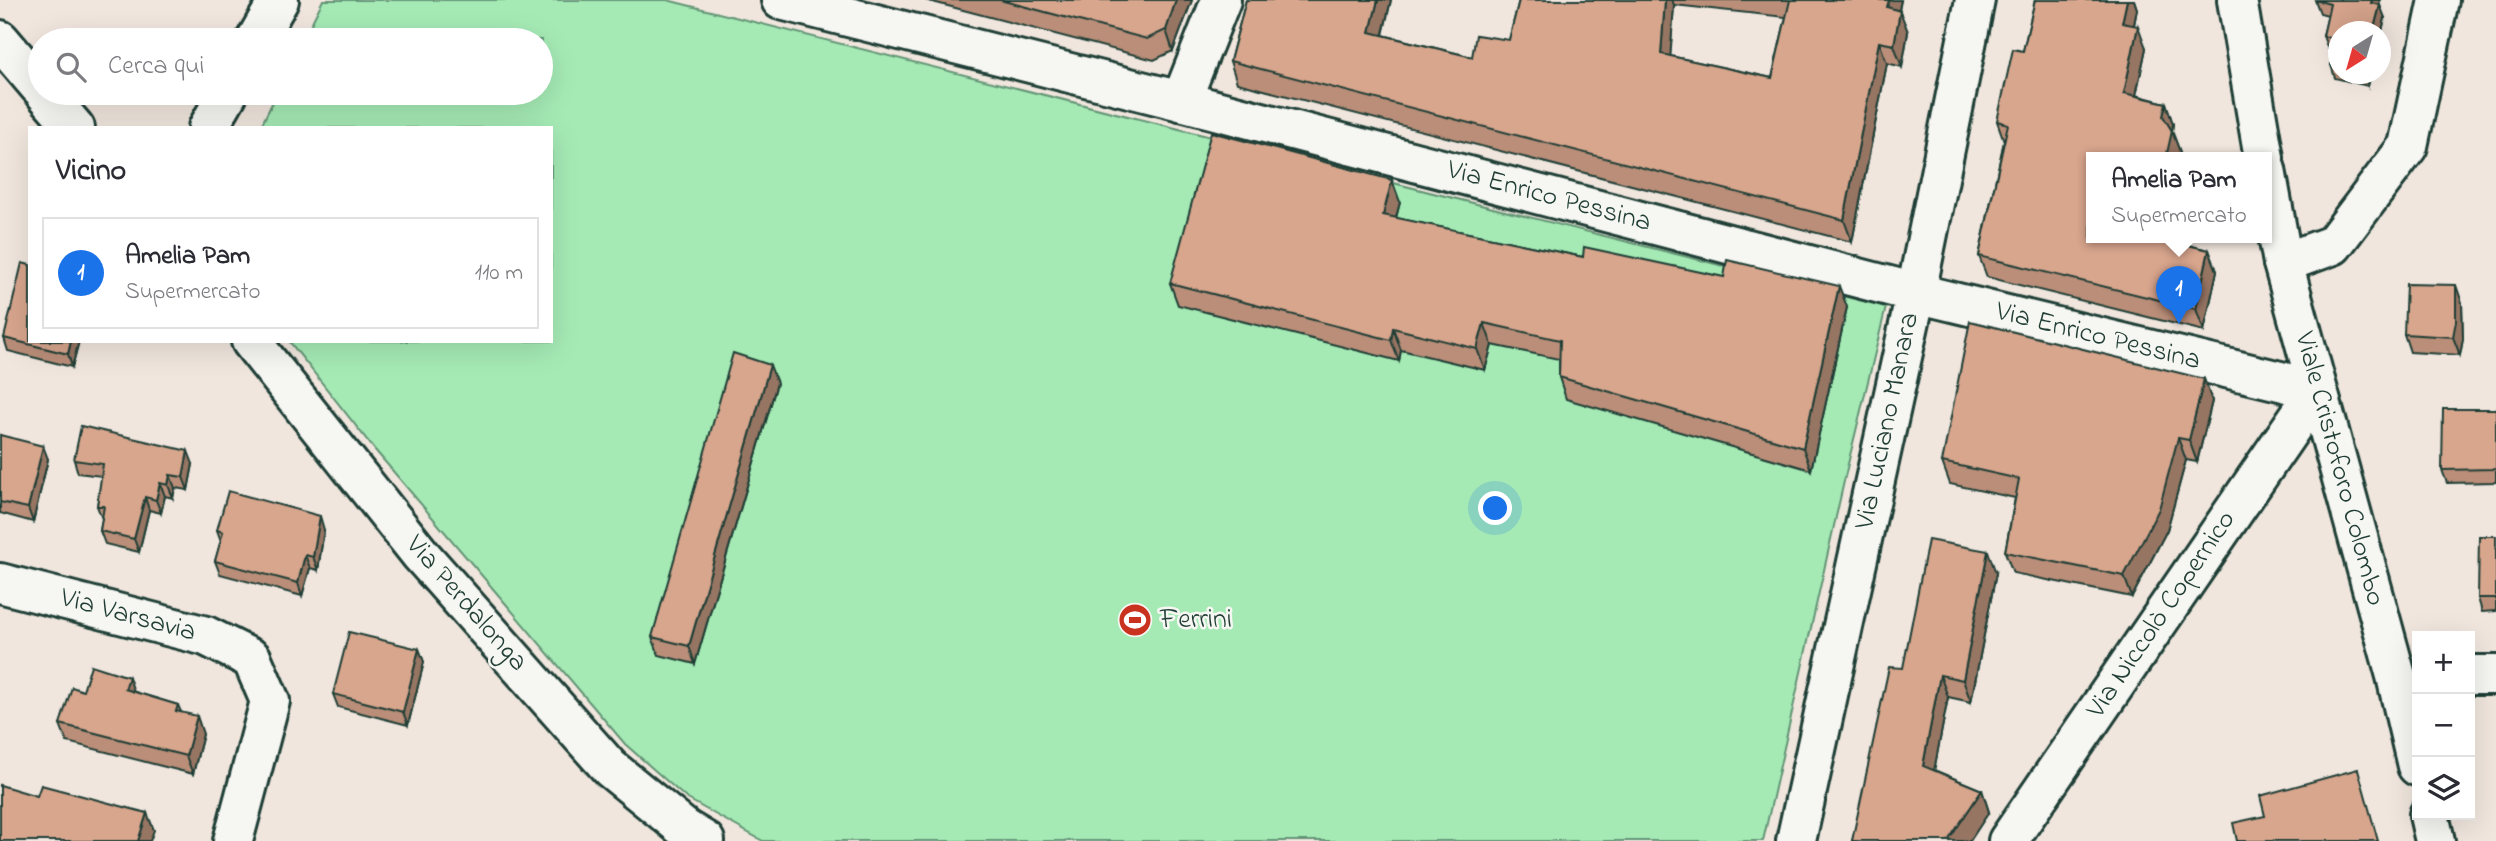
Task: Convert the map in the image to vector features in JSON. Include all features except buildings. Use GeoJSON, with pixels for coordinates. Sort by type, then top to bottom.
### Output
{"type":"FeatureCollection","features":[{"type":"Feature","properties":{"kind":"street"},"geometry":{"type":"LineString","coordinates":[[264,28],[279,0]]}},
{"type":"Feature","properties":{"kind":"street","name":"Via Enrico Pessina"},"geometry":{"type":"LineString","coordinates":[[781,0],[1181,101],[1916,293],[2317,390]]}},
{"type":"Feature","properties":{"kind":"street"},"geometry":{"type":"LineString","coordinates":[[1181,101],[1221,0]]}},
{"type":"Feature","properties":{"kind":"street","name":"Via Luciano Manara"},"geometry":{"type":"LineString","coordinates":[[1796,841],[1916,293],[1975,0]]}},
{"type":"Feature","properties":{"kind":"street"},"geometry":{"type":"LineString","coordinates":[[2237,0],[2263,152]]}},
{"type":"Feature","properties":{"kind":"street"},"geometry":{"type":"LineString","coordinates":[[2283,263],[2333,244],[2408,146],[2439,0]]}},
{"type":"Feature","properties":{"kind":"street"},"geometry":{"type":"LineString","coordinates":[[0,40],[28,73]]}},
{"type":"Feature","properties":{"kind":"street"},"geometry":{"type":"LineString","coordinates":[[55,105],[73,126]]}},
{"type":"Feature","properties":{"kind":"street"},"geometry":{"type":"LineString","coordinates":[[209,126],[221,105]]}},
{"type":"Feature","properties":{"kind":"street","name":"Viale Cristoforo Colombo"},"geometry":{"type":"LineString","coordinates":[[2272,203],[2283,263],[2317,390],[2406,675],[2416,757]]}},
{"type":"Feature","properties":{"kind":"street","name":"Via Perdalonga"},"geometry":{"type":"LineString","coordinates":[[253,343],[421,555],[610,768],[685,829],[705,841]]}},
{"type":"Feature","properties":{"kind":"street","name":"Via Niccolò Copernico"},"geometry":{"type":"LineString","coordinates":[[2008,841],[2317,390]]}},
{"type":"Feature","properties":{"kind":"street","name":"Via Varsavia"},"geometry":{"type":"LineString","coordinates":[[0,583],[206,636],[252,659],[270,701],[233,841]]}},
{"type":"Feature","properties":{"kind":"street"},"geometry":{"type":"LineString","coordinates":[[2475,675],[2496,675]]}},
{"type":"Feature","properties":{"kind":"street"},"geometry":{"type":"LineString","coordinates":[[2430,820],[2435,841]]}},
{"type":"Feature","properties":{"kind":"green space"},"geometry":{"type":"Polygon","coordinates":[[[323,0],[667,0],[1886,307],[1763,841],[763,841],[686,798],[625,744],[375,450],[291,343],[553,343],[553,126],[261,126],[271,105],[553,105],[553,28],[309,28],[323,0]]]}},
{"type":"Feature","properties":{"kind":"place","name":"Amelia Pam"},"geometry":{"type":"Point","coordinates":[2179,324]}},
{"type":"Feature","properties":{"kind":"place","name":"Ferrini"},"geometry":{"type":"Point","coordinates":[1135,620]}}]}
